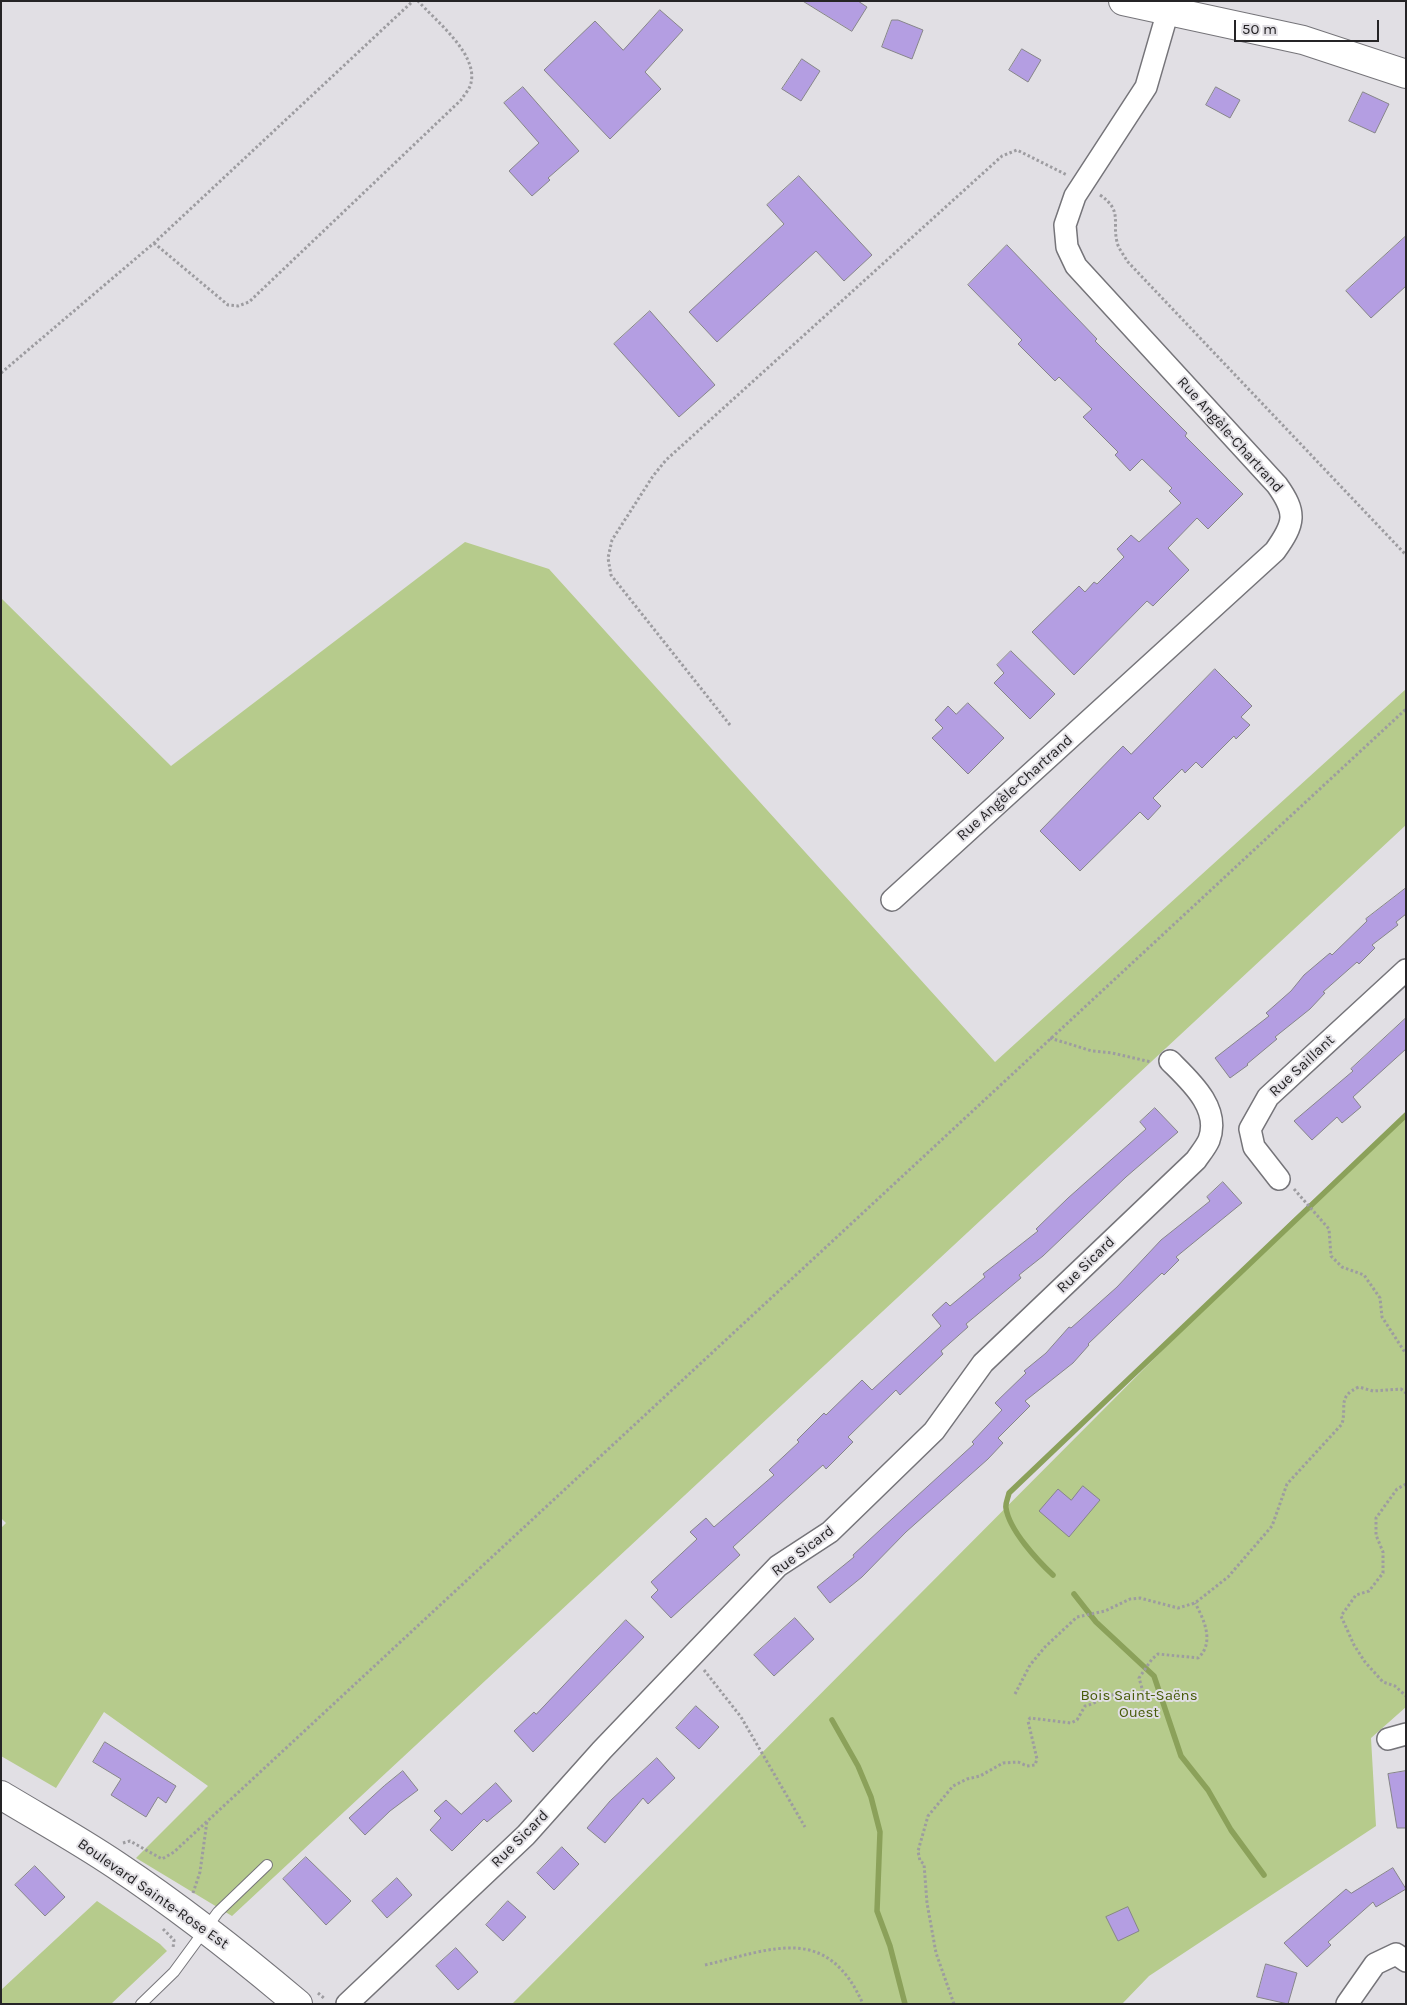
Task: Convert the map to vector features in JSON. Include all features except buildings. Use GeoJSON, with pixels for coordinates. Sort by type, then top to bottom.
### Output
{"type":"FeatureCollection","features":[{"type":"Feature","properties":{"kind":"street"},"geometry":{"type":"LineString","coordinates":[[1123,1],[1303,40],[1406,74]]}},
{"type":"Feature","properties":{"kind":"street","name":"Rue Angèle-Chartrand"},"geometry":{"type":"LineString","coordinates":[[892,900],[1275,551],[1286,535],[1292,517],[1290,504],[1277,485],[1076,266],[1067,247],[1065,225],[1081,183],[1134,108],[1146,87],[1168,10]]}},
{"type":"Feature","properties":{"kind":"street","name":"Rue Saillant"},"geometry":{"type":"LineString","coordinates":[[1279,1179],[1254,1147],[1250,1129],[1268,1097],[1406,970]]}},
{"type":"Feature","properties":{"kind":"street","name":"Rue Sicard"},"geometry":{"type":"LineString","coordinates":[[347,2004],[526,1835],[602,1750],[778,1566],[830,1532],[934,1431],[983,1364],[1196,1160],[1209,1139],[1211,1115],[1198,1090],[1170,1061]]}},
{"type":"Feature","properties":{"kind":"street","name":"Boulevard Sainte-Rose Est"},"geometry":{"type":"LineString","coordinates":[[1,1795],[118,1866],[205,1928],[298,2004]]}},
{"type":"Feature","properties":{"kind":"street"},"geometry":{"type":"LineString","coordinates":[[1346,2004],[1375,1964],[1396,1954],[1406,1961]]}},
{"type":"Feature","properties":{"kind":"lane"},"geometry":{"type":"LineString","coordinates":[[141,2004],[174,1972],[218,1912],[267,1865]]}},
{"type":"Feature","properties":{"kind":"path"},"geometry":{"type":"LineString","coordinates":[[1,373],[154,243],[412,1]]}},
{"type":"Feature","properties":{"kind":"path"},"geometry":{"type":"LineString","coordinates":[[154,243],[228,305],[238,306],[249,302],[461,100],[471,84],[471,66],[463,50],[418,1]]}},
{"type":"Feature","properties":{"kind":"path"},"geometry":{"type":"LineString","coordinates":[[730,725],[611,575],[608,558],[612,540],[653,476],[666,460],[1002,156],[1017,150],[1081,183],[1108,201],[1114,210],[1117,222],[1117,243],[1127,260],[1406,555]]}},
{"type":"Feature","properties":{"kind":"path"},"geometry":{"type":"LineString","coordinates":[[120,1846],[125,1841],[130,1841],[158,1857],[165,1858],[1406,709]]}},
{"type":"Feature","properties":{"kind":"path"},"geometry":{"type":"LineString","coordinates":[[1050,1038],[1092,1052],[1112,1053],[1160,1064],[1170,1061]]}},
{"type":"Feature","properties":{"kind":"path"},"geometry":{"type":"LineString","coordinates":[[1279,1179],[1294,1189],[1329,1228],[1331,1256],[1342,1267],[1364,1275],[1380,1298],[1382,1317],[1406,1354]]}},
{"type":"Feature","properties":{"kind":"path"},"geometry":{"type":"LineString","coordinates":[[1015,1694],[1030,1666],[1045,1647],[1077,1617],[1105,1611],[1130,1599],[1140,1598],[1178,1608],[1195,1603],[1228,1577],[1272,1526],[1286,1484],[1342,1424],[1343,1401],[1347,1394],[1359,1387],[1373,1391],[1383,1388],[1401,1389],[1406,1394]]}},
{"type":"Feature","properties":{"kind":"path"},"geometry":{"type":"LineString","coordinates":[[1406,1484],[1397,1489],[1376,1518],[1376,1536],[1384,1552],[1383,1572],[1369,1591],[1356,1595],[1341,1616],[1354,1646],[1364,1662],[1384,1682],[1395,1686],[1406,1696]]}},
{"type":"Feature","properties":{"kind":"path"},"geometry":{"type":"LineString","coordinates":[[954,2004],[936,1952],[927,1902],[924,1864],[920,1861],[918,1851],[928,1816],[953,1786],[967,1779],[980,1776],[1003,1763],[1018,1762],[1027,1766],[1035,1765],[1037,1759],[1028,1721],[1030,1718],[1071,1722],[1077,1720],[1085,1706],[1096,1704],[1107,1696],[1114,1694],[1130,1698],[1144,1695],[1139,1678],[1152,1659],[1158,1654],[1198,1658],[1207,1646],[1207,1639],[1202,1617],[1195,1603]]}},
{"type":"Feature","properties":{"kind":"path"},"geometry":{"type":"LineString","coordinates":[[692,1657],[741,1717],[805,1827]]}},
{"type":"Feature","properties":{"kind":"path"},"geometry":{"type":"LineString","coordinates":[[192,1894],[200,1872],[207,1820]]}},
{"type":"Feature","properties":{"kind":"path"},"geometry":{"type":"LineString","coordinates":[[705,1965],[788,1946],[807,1949],[825,1956],[841,1966],[854,1983],[863,2004]]}},
{"type":"Feature","properties":{"kind":"green space"},"geometry":{"type":"Polygon","coordinates":[[[465,542],[549,569],[995,1062],[1406,689],[1406,825],[232,1916],[136,1858],[208,1786],[104,1712],[56,1788],[1,1756],[1,1528],[6,1523],[1,1518],[1,598],[171,766],[465,542]]]}},
{"type":"Feature","properties":{"kind":"green space","name":"Bois Saint-Saëns Ouest"},"geometry":{"type":"Polygon","coordinates":[[[1406,1113],[1406,1707],[1371,1738],[1376,1826],[1149,1976],[1122,2004],[512,2004],[1292,1220],[1406,1113]]]}},
{"type":"Feature","properties":{"kind":"green space"},"geometry":{"type":"Polygon","coordinates":[[[97,1901],[160,1944],[167,1951],[111,2004],[1,2004],[1,1990],[97,1901]]]}},
{"type":"Feature","properties":{"kind":"waterway"},"geometry":{"type":"LineString","coordinates":[[1053,1575],[1032,1553],[1012,1526],[1006,1506],[1009,1493],[1406,1115]]}},
{"type":"Feature","properties":{"kind":"waterway"},"geometry":{"type":"LineString","coordinates":[[1074,1594],[1096,1622],[1154,1676],[1181,1756],[1208,1790],[1231,1830],[1264,1875]]}},
{"type":"Feature","properties":{"kind":"waterway"},"geometry":{"type":"LineString","coordinates":[[832,1720],[858,1766],[871,1797],[880,1832],[877,1911],[890,1946],[905,2004]]}}]}
